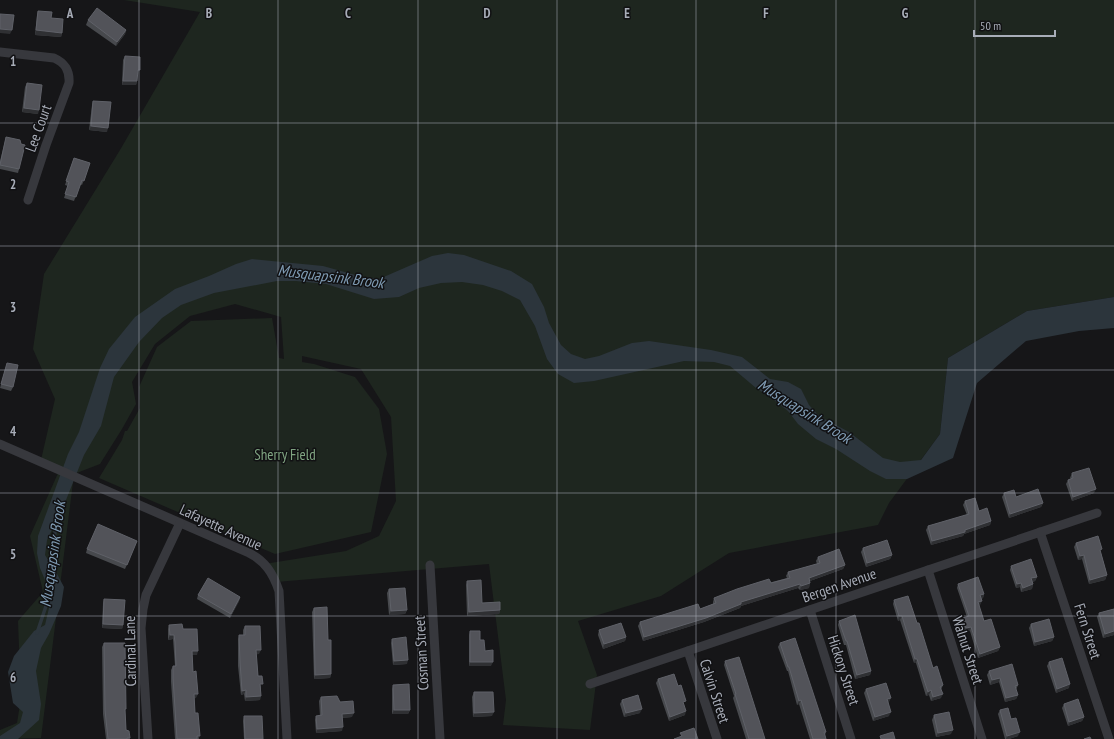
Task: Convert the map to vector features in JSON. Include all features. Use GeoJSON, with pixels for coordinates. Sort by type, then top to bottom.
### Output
{"type":"FeatureCollection","features":[{"type":"Feature","properties":{"kind":"street","name":"Lee Court"},"geometry":{"type":"LineString","coordinates":[[0,52],[54,58],[61,61],[70,76],[69,83],[46,145],[28,200]]}},
{"type":"Feature","properties":{"kind":"street","name":"Lafayette Avenue"},"geometry":{"type":"LineString","coordinates":[[0,444],[254,556],[264,562],[275,578],[279,591],[287,739]]}},
{"type":"Feature","properties":{"kind":"street","name":"Bergen Avenue"},"geometry":{"type":"LineString","coordinates":[[590,684],[1097,513]]}},
{"type":"Feature","properties":{"kind":"street","name":"Cardinal Lane"},"geometry":{"type":"LineString","coordinates":[[148,739],[141,628],[143,609],[152,581],[180,523]]}},
{"type":"Feature","properties":{"kind":"street","name":"Fern Street"},"geometry":{"type":"LineString","coordinates":[[1040,532],[1110,739]]}},
{"type":"Feature","properties":{"kind":"street","name":"Cosman Street"},"geometry":{"type":"LineString","coordinates":[[430,565],[440,739]]}},
{"type":"Feature","properties":{"kind":"street","name":"Walnut Street"},"geometry":{"type":"LineString","coordinates":[[928,570],[982,739]]}},
{"type":"Feature","properties":{"kind":"street","name":"Hickory Street"},"geometry":{"type":"LineString","coordinates":[[810,610],[851,739]]}},
{"type":"Feature","properties":{"kind":"street","name":"Calvin Street"},"geometry":{"type":"LineString","coordinates":[[688,651],[717,739]]}},
{"type":"Feature","properties":{"kind":"green space","name":"Sherry Field"},"geometry":{"type":"Polygon","coordinates":[[[124,0],[1114,0],[1114,297],[1027,311],[948,358],[940,434],[889,503],[878,525],[729,553],[661,596],[578,621],[597,675],[590,730],[503,725],[506,700],[489,564],[276,582],[264,564],[346,551],[379,536],[396,501],[391,417],[361,369],[302,356],[302,362],[314,364],[355,377],[379,409],[387,454],[371,532],[275,554],[99,478],[122,440],[125,431],[127,431],[140,408],[139,387],[157,347],[191,321],[272,318],[279,358],[284,359],[281,317],[235,304],[190,316],[155,344],[132,382],[136,404],[100,464],[74,474],[41,738],[0,739],[0,730],[17,723],[21,698],[18,621],[43,592],[30,536],[59,471],[41,460],[55,399],[33,349],[44,274],[120,150],[200,12],[124,0]]]}},
{"type":"Feature","properties":{"kind":"water"},"geometry":{"type":"Polygon","coordinates":[[[448,253],[464,255],[511,271],[532,284],[544,307],[549,323],[561,345],[571,354],[585,359],[599,356],[632,343],[649,341],[711,350],[742,357],[770,379],[788,382],[801,389],[809,405],[819,416],[849,432],[883,458],[900,462],[921,460],[940,434],[948,358],[1027,311],[1114,297],[1114,328],[1079,331],[1026,341],[977,383],[953,458],[907,479],[886,479],[870,471],[836,449],[816,439],[798,424],[788,411],[756,388],[730,366],[714,362],[684,361],[594,381],[574,383],[558,374],[547,359],[535,326],[520,300],[502,291],[483,285],[462,282],[441,283],[419,288],[399,297],[374,299],[326,284],[277,281],[214,293],[181,305],[162,318],[139,342],[114,377],[101,426],[84,455],[64,505],[47,540],[45,555],[64,587],[61,606],[49,634],[41,648],[36,671],[41,704],[39,720],[18,739],[0,739],[0,736],[20,723],[23,712],[13,703],[8,672],[14,656],[34,631],[45,625],[49,608],[49,599],[45,580],[40,568],[37,553],[38,536],[68,454],[79,432],[100,368],[109,349],[135,317],[175,289],[252,259],[323,266],[359,276],[379,279],[432,256],[448,253]]]}},
{"type":"Feature","properties":{"kind":"building"},"geometry":{"type":"Polygon","coordinates":[[[97,8],[126,30],[117,42],[88,20],[97,8]]]}},
{"type":"Feature","properties":{"kind":"building"},"geometry":{"type":"Polygon","coordinates":[[[38,11],[52,12],[51,18],[63,19],[62,33],[36,30],[38,11]]]}},
{"type":"Feature","properties":{"kind":"building"},"geometry":{"type":"Polygon","coordinates":[[[0,14],[14,15],[12,30],[0,29],[0,14]]]}},
{"type":"Feature","properties":{"kind":"building"},"geometry":{"type":"Polygon","coordinates":[[[125,56],[140,57],[140,70],[138,70],[137,81],[123,81],[125,56]]]}},
{"type":"Feature","properties":{"kind":"building"},"geometry":{"type":"Polygon","coordinates":[[[27,83],[42,85],[39,110],[24,108],[27,83]]]}},
{"type":"Feature","properties":{"kind":"building"},"geometry":{"type":"Polygon","coordinates":[[[93,101],[111,102],[108,128],[91,126],[93,101]]]}},
{"type":"Feature","properties":{"kind":"building"},"geometry":{"type":"Polygon","coordinates":[[[6,137],[20,140],[21,144],[25,145],[19,169],[0,165],[6,137]]]}},
{"type":"Feature","properties":{"kind":"building"},"geometry":{"type":"Polygon","coordinates":[[[74,158],[90,163],[84,181],[82,180],[76,197],[65,194],[69,182],[66,181],[74,158]]]}},
{"type":"Feature","properties":{"kind":"building"},"geometry":{"type":"Polygon","coordinates":[[[7,363],[18,365],[13,387],[1,384],[7,363]]]}},
{"type":"Feature","properties":{"kind":"building"},"geometry":{"type":"Polygon","coordinates":[[[1089,468],[1096,489],[1073,497],[1068,480],[1073,478],[1072,473],[1089,468]]]}},
{"type":"Feature","properties":{"kind":"building"},"geometry":{"type":"Polygon","coordinates":[[[1038,489],[1043,503],[1010,514],[1004,493],[1014,490],[1016,497],[1038,489]]]}},
{"type":"Feature","properties":{"kind":"building"},"geometry":{"type":"Polygon","coordinates":[[[975,498],[979,511],[987,508],[991,521],[965,530],[965,532],[932,541],[928,526],[969,514],[965,501],[975,498]]]}},
{"type":"Feature","properties":{"kind":"building"},"geometry":{"type":"Polygon","coordinates":[[[98,524],[137,541],[127,565],[87,549],[98,524]]]}},
{"type":"Feature","properties":{"kind":"building"},"geometry":{"type":"Polygon","coordinates":[[[1098,536],[1107,575],[1090,580],[1084,555],[1080,556],[1076,543],[1098,536]]]}},
{"type":"Feature","properties":{"kind":"building"},"geometry":{"type":"Polygon","coordinates":[[[887,540],[892,555],[867,563],[863,548],[887,540]]]}},
{"type":"Feature","properties":{"kind":"building"},"geometry":{"type":"Polygon","coordinates":[[[839,549],[845,565],[809,578],[810,583],[801,586],[800,584],[741,602],[741,604],[706,618],[644,637],[640,622],[698,604],[700,609],[716,603],[714,598],[769,579],[771,583],[790,578],[788,572],[820,563],[818,557],[839,549]]]}},
{"type":"Feature","properties":{"kind":"building"},"geometry":{"type":"Polygon","coordinates":[[[1031,559],[1037,577],[1031,578],[1033,584],[1023,588],[1021,583],[1017,584],[1011,566],[1031,559]]]}},
{"type":"Feature","properties":{"kind":"building"},"geometry":{"type":"Polygon","coordinates":[[[978,577],[984,594],[980,595],[982,601],[978,602],[984,621],[991,619],[1000,647],[980,654],[971,627],[966,628],[963,618],[969,616],[958,584],[978,577]]]}},
{"type":"Feature","properties":{"kind":"building"},"geometry":{"type":"Polygon","coordinates":[[[208,578],[240,597],[231,614],[198,595],[208,578]]]}},
{"type":"Feature","properties":{"kind":"building"},"geometry":{"type":"Polygon","coordinates":[[[481,580],[482,603],[500,602],[500,610],[469,612],[467,581],[481,580]]]}},
{"type":"Feature","properties":{"kind":"building"},"geometry":{"type":"Polygon","coordinates":[[[405,588],[407,610],[391,611],[389,589],[405,588]]]}},
{"type":"Feature","properties":{"kind":"building"},"geometry":{"type":"Polygon","coordinates":[[[908,596],[917,623],[919,623],[933,668],[937,666],[943,685],[940,687],[943,694],[933,697],[931,690],[928,692],[917,659],[915,659],[902,616],[899,616],[894,600],[908,596]]]}},
{"type":"Feature","properties":{"kind":"building"},"geometry":{"type":"Polygon","coordinates":[[[104,599],[125,600],[123,625],[103,624],[104,599]]]}},
{"type":"Feature","properties":{"kind":"building"},"geometry":{"type":"Polygon","coordinates":[[[327,607],[328,640],[331,640],[331,674],[315,675],[314,608],[327,607]]]}},
{"type":"Feature","properties":{"kind":"building"},"geometry":{"type":"Polygon","coordinates":[[[1114,609],[1114,631],[1105,634],[1099,613],[1114,609]]]}},
{"type":"Feature","properties":{"kind":"building"},"geometry":{"type":"Polygon","coordinates":[[[855,615],[871,671],[857,675],[847,641],[839,621],[855,615]]]}},
{"type":"Feature","properties":{"kind":"building"},"geometry":{"type":"Polygon","coordinates":[[[1049,619],[1054,637],[1035,642],[1031,624],[1049,619]]]}},
{"type":"Feature","properties":{"kind":"building"},"geometry":{"type":"Polygon","coordinates":[[[621,623],[626,637],[604,644],[599,630],[621,623]]]}},
{"type":"Feature","properties":{"kind":"building"},"geometry":{"type":"Polygon","coordinates":[[[182,624],[183,629],[197,629],[198,651],[192,651],[193,672],[196,671],[198,694],[194,694],[195,713],[198,713],[200,736],[197,736],[197,739],[177,739],[173,678],[173,666],[176,666],[175,642],[174,635],[170,635],[169,625],[182,624]]]}},
{"type":"Feature","properties":{"kind":"building"},"geometry":{"type":"Polygon","coordinates":[[[245,626],[260,626],[261,650],[256,650],[258,676],[262,676],[263,684],[260,684],[261,696],[246,697],[246,690],[242,691],[239,635],[245,635],[245,626]]]}},
{"type":"Feature","properties":{"kind":"building"},"geometry":{"type":"Polygon","coordinates":[[[470,631],[480,631],[480,640],[484,640],[485,651],[493,650],[493,662],[470,662],[470,631]]]}},
{"type":"Feature","properties":{"kind":"building"},"geometry":{"type":"Polygon","coordinates":[[[406,637],[408,660],[394,661],[392,639],[406,637]]]}},
{"type":"Feature","properties":{"kind":"building"},"geometry":{"type":"Polygon","coordinates":[[[795,638],[826,732],[824,732],[826,739],[813,739],[801,700],[799,701],[780,643],[795,638]]]}},
{"type":"Feature","properties":{"kind":"building"},"geometry":{"type":"Polygon","coordinates":[[[104,643],[125,643],[126,730],[129,731],[130,738],[127,739],[108,739],[105,710],[104,643]]]}},
{"type":"Feature","properties":{"kind":"building"},"geometry":{"type":"Polygon","coordinates":[[[739,657],[765,739],[749,739],[725,661],[739,657]]]}},
{"type":"Feature","properties":{"kind":"building"},"geometry":{"type":"Polygon","coordinates":[[[1062,658],[1070,684],[1057,689],[1049,662],[1062,658]]]}},
{"type":"Feature","properties":{"kind":"building"},"geometry":{"type":"Polygon","coordinates":[[[1012,664],[1018,685],[1015,686],[1018,695],[1006,698],[1000,678],[992,680],[989,671],[1012,664]]]}},
{"type":"Feature","properties":{"kind":"building"},"geometry":{"type":"Polygon","coordinates":[[[674,674],[678,686],[681,685],[686,701],[683,702],[686,711],[670,717],[658,679],[674,674]]]}},
{"type":"Feature","properties":{"kind":"building"},"geometry":{"type":"Polygon","coordinates":[[[886,683],[891,698],[887,699],[891,712],[875,717],[866,689],[886,683]]]}},
{"type":"Feature","properties":{"kind":"building"},"geometry":{"type":"Polygon","coordinates":[[[409,684],[410,710],[394,710],[393,685],[409,684]]]}},
{"type":"Feature","properties":{"kind":"building"},"geometry":{"type":"Polygon","coordinates":[[[474,692],[493,692],[494,712],[474,713],[474,692]]]}},
{"type":"Feature","properties":{"kind":"building"},"geometry":{"type":"Polygon","coordinates":[[[638,695],[642,709],[626,713],[622,700],[638,695]]]}},
{"type":"Feature","properties":{"kind":"building"},"geometry":{"type":"Polygon","coordinates":[[[337,696],[340,702],[353,701],[354,713],[342,714],[343,727],[317,729],[316,716],[322,715],[321,697],[337,696]]]}},
{"type":"Feature","properties":{"kind":"building"},"geometry":{"type":"Polygon","coordinates":[[[1078,699],[1084,717],[1069,722],[1064,704],[1078,699]]]}},
{"type":"Feature","properties":{"kind":"building"},"geometry":{"type":"Polygon","coordinates":[[[1008,708],[1011,719],[1016,718],[1020,732],[1007,736],[1000,710],[1008,708]]]}},
{"type":"Feature","properties":{"kind":"building"},"geometry":{"type":"Polygon","coordinates":[[[949,712],[953,730],[938,733],[934,715],[949,712]]]}},
{"type":"Feature","properties":{"kind":"building"},"geometry":{"type":"Polygon","coordinates":[[[244,716],[262,716],[263,739],[245,739],[244,716]]]}},
{"type":"Feature","properties":{"kind":"building"},"geometry":{"type":"Polygon","coordinates":[[[694,728],[698,739],[674,739],[682,736],[680,733],[694,728]]]}},
{"type":"Feature","properties":{"kind":"building"},"geometry":{"type":"Polygon","coordinates":[[[893,732],[895,739],[881,739],[880,736],[893,732]]]}},
{"type":"Feature","properties":{"kind":"waterway","name":"Musquapsink Brook"},"geometry":{"type":"LineString","coordinates":[[52,569],[56,519]]}},
{"type":"Feature","properties":{"kind":"waterway","name":"Musquapsink Brook"},"geometry":{"type":"LineString","coordinates":[[37,633],[47,603],[49,591]]}}]}
